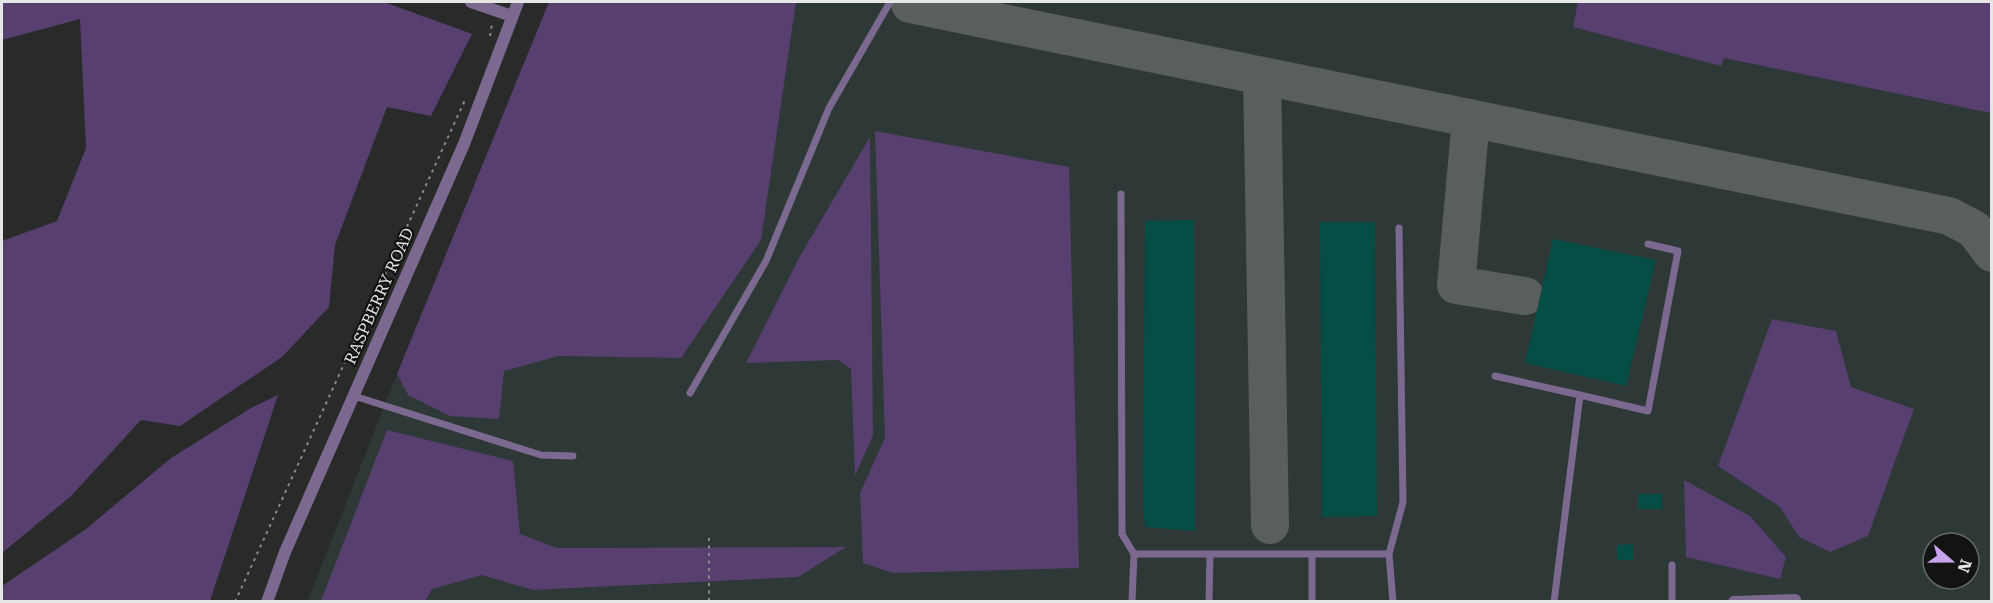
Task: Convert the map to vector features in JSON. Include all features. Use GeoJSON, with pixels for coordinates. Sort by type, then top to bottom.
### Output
{"type":"FeatureCollection","features":[{"type":"Feature","properties":{"kind":"street"},"geometry":{"type":"LineString","coordinates":[[471,2],[512,16]]}},
{"type":"Feature","properties":{"kind":"street","name":"RASPBERRY ROAD"},"geometry":{"type":"LineString","coordinates":[[267,602],[285,552],[464,144],[518,2]]}},
{"type":"Feature","properties":{"kind":"street"},"geometry":{"type":"LineString","coordinates":[[1734,602],[1796,600]]}},
{"type":"Feature","properties":{"kind":"lane"},"geometry":{"type":"LineString","coordinates":[[690,393],[766,261],[829,108],[890,2]]}},
{"type":"Feature","properties":{"kind":"lane"},"geometry":{"type":"LineString","coordinates":[[1121,194],[1122,534],[1134,554],[1132,602]]}},
{"type":"Feature","properties":{"kind":"lane"},"geometry":{"type":"LineString","coordinates":[[1393,602],[1389,554],[1403,502],[1400,228]]}},
{"type":"Feature","properties":{"kind":"lane"},"geometry":{"type":"LineString","coordinates":[[1495,376],[1648,411],[1678,251],[1648,244]]}},
{"type":"Feature","properties":{"kind":"lane"},"geometry":{"type":"LineString","coordinates":[[1554,602],[1580,395]]}},
{"type":"Feature","properties":{"kind":"lane"},"geometry":{"type":"LineString","coordinates":[[354,396],[541,455],[573,456]]}},
{"type":"Feature","properties":{"kind":"lane"},"geometry":{"type":"LineString","coordinates":[[1134,554],[1389,554]]}},
{"type":"Feature","properties":{"kind":"lane"},"geometry":{"type":"LineString","coordinates":[[1209,602],[1210,554]]}},
{"type":"Feature","properties":{"kind":"lane"},"geometry":{"type":"LineString","coordinates":[[1312,554],[1312,602]]}},
{"type":"Feature","properties":{"kind":"lane"},"geometry":{"type":"LineString","coordinates":[[1672,564],[1672,602]]}},
{"type":"Feature","properties":{"kind":"path"},"geometry":{"type":"LineString","coordinates":[[490,40],[490,28],[497,10]]}},
{"type":"Feature","properties":{"kind":"path"},"geometry":{"type":"LineString","coordinates":[[235,602],[468,93]]}},
{"type":"Feature","properties":{"kind":"path"},"geometry":{"type":"LineString","coordinates":[[709,538],[709,602]]}},
{"type":"Feature","properties":{"kind":"shaded area"},"geometry":{"type":"Polygon","coordinates":[[[2,2],[384,2],[472,34],[431,116],[387,107],[335,245],[329,307],[282,357],[180,426],[141,420],[71,496],[2,553],[2,241],[57,221],[86,148],[80,19],[2,40],[2,2]]]}},
{"type":"Feature","properties":{"kind":"shaded area"},"geometry":{"type":"Polygon","coordinates":[[[549,2],[796,2],[761,240],[681,358],[558,356],[504,371],[499,419],[450,416],[408,395],[397,374],[549,2]]]}},
{"type":"Feature","properties":{"kind":"shaded area"},"geometry":{"type":"Polygon","coordinates":[[[559,2],[1991,2],[1991,601],[307,602],[397,374],[408,395],[559,2]]]}},
{"type":"Feature","properties":{"kind":"shaded area"},"geometry":{"type":"Polygon","coordinates":[[[1578,2],[1991,2],[1991,113],[1724,58],[1721,66],[1573,27],[1578,2]]]}},
{"type":"Feature","properties":{"kind":"shaded area"},"geometry":{"type":"Polygon","coordinates":[[[875,131],[1069,167],[1079,568],[893,573],[863,563],[860,493],[885,438],[875,131]]]}},
{"type":"Feature","properties":{"kind":"shaded area"},"geometry":{"type":"Polygon","coordinates":[[[870,137],[873,435],[855,476],[851,369],[838,360],[746,363],[800,256],[870,137]]]}},
{"type":"Feature","properties":{"kind":"shaded area"},"geometry":{"type":"Polygon","coordinates":[[[1772,319],[1836,331],[1851,387],[1914,409],[1868,536],[1830,552],[1799,537],[1780,507],[1718,466],[1772,319]]]}},
{"type":"Feature","properties":{"kind":"shaded area"},"geometry":{"type":"Polygon","coordinates":[[[278,395],[210,601],[2,601],[2,586],[86,529],[171,458],[251,408],[278,395]]]}},
{"type":"Feature","properties":{"kind":"shaded area"},"geometry":{"type":"Polygon","coordinates":[[[387,430],[513,461],[520,534],[557,548],[846,547],[798,577],[533,590],[482,575],[432,589],[425,601],[321,601],[387,430]]]}},
{"type":"Feature","properties":{"kind":"shaded area"},"geometry":{"type":"Polygon","coordinates":[[[1684,480],[1750,516],[1786,557],[1780,579],[1686,557],[1684,480]]]}},
{"type":"Feature","properties":{"kind":"building"},"geometry":{"type":"Polygon","coordinates":[[[1194,220],[1195,531],[1145,527],[1143,504],[1145,221],[1194,220]]]}},
{"type":"Feature","properties":{"kind":"building"},"geometry":{"type":"Polygon","coordinates":[[[1320,222],[1375,222],[1377,516],[1322,517],[1320,222]]]}},
{"type":"Feature","properties":{"kind":"building"},"geometry":{"type":"Polygon","coordinates":[[[1553,239],[1656,260],[1626,386],[1525,363],[1553,239]]]}},
{"type":"Feature","properties":{"kind":"building"},"geometry":{"type":"Polygon","coordinates":[[[1638,494],[1662,494],[1662,509],[1638,509],[1638,494]]]}},
{"type":"Feature","properties":{"kind":"building"},"geometry":{"type":"Polygon","coordinates":[[[1633,544],[1633,560],[1617,560],[1617,545],[1633,544]]]}},
{"type":"Feature","properties":{"kind":"taxiway"},"geometry":{"type":"LineString","coordinates":[[910,4],[1949,216],[1974,229],[1992,253]]}},
{"type":"Feature","properties":{"kind":"taxiway"},"geometry":{"type":"LineString","coordinates":[[1262,76],[1270,525]]}},
{"type":"Feature","properties":{"kind":"taxiway"},"geometry":{"type":"LineString","coordinates":[[1471,118],[1456,285],[1525,296]]}}]}
